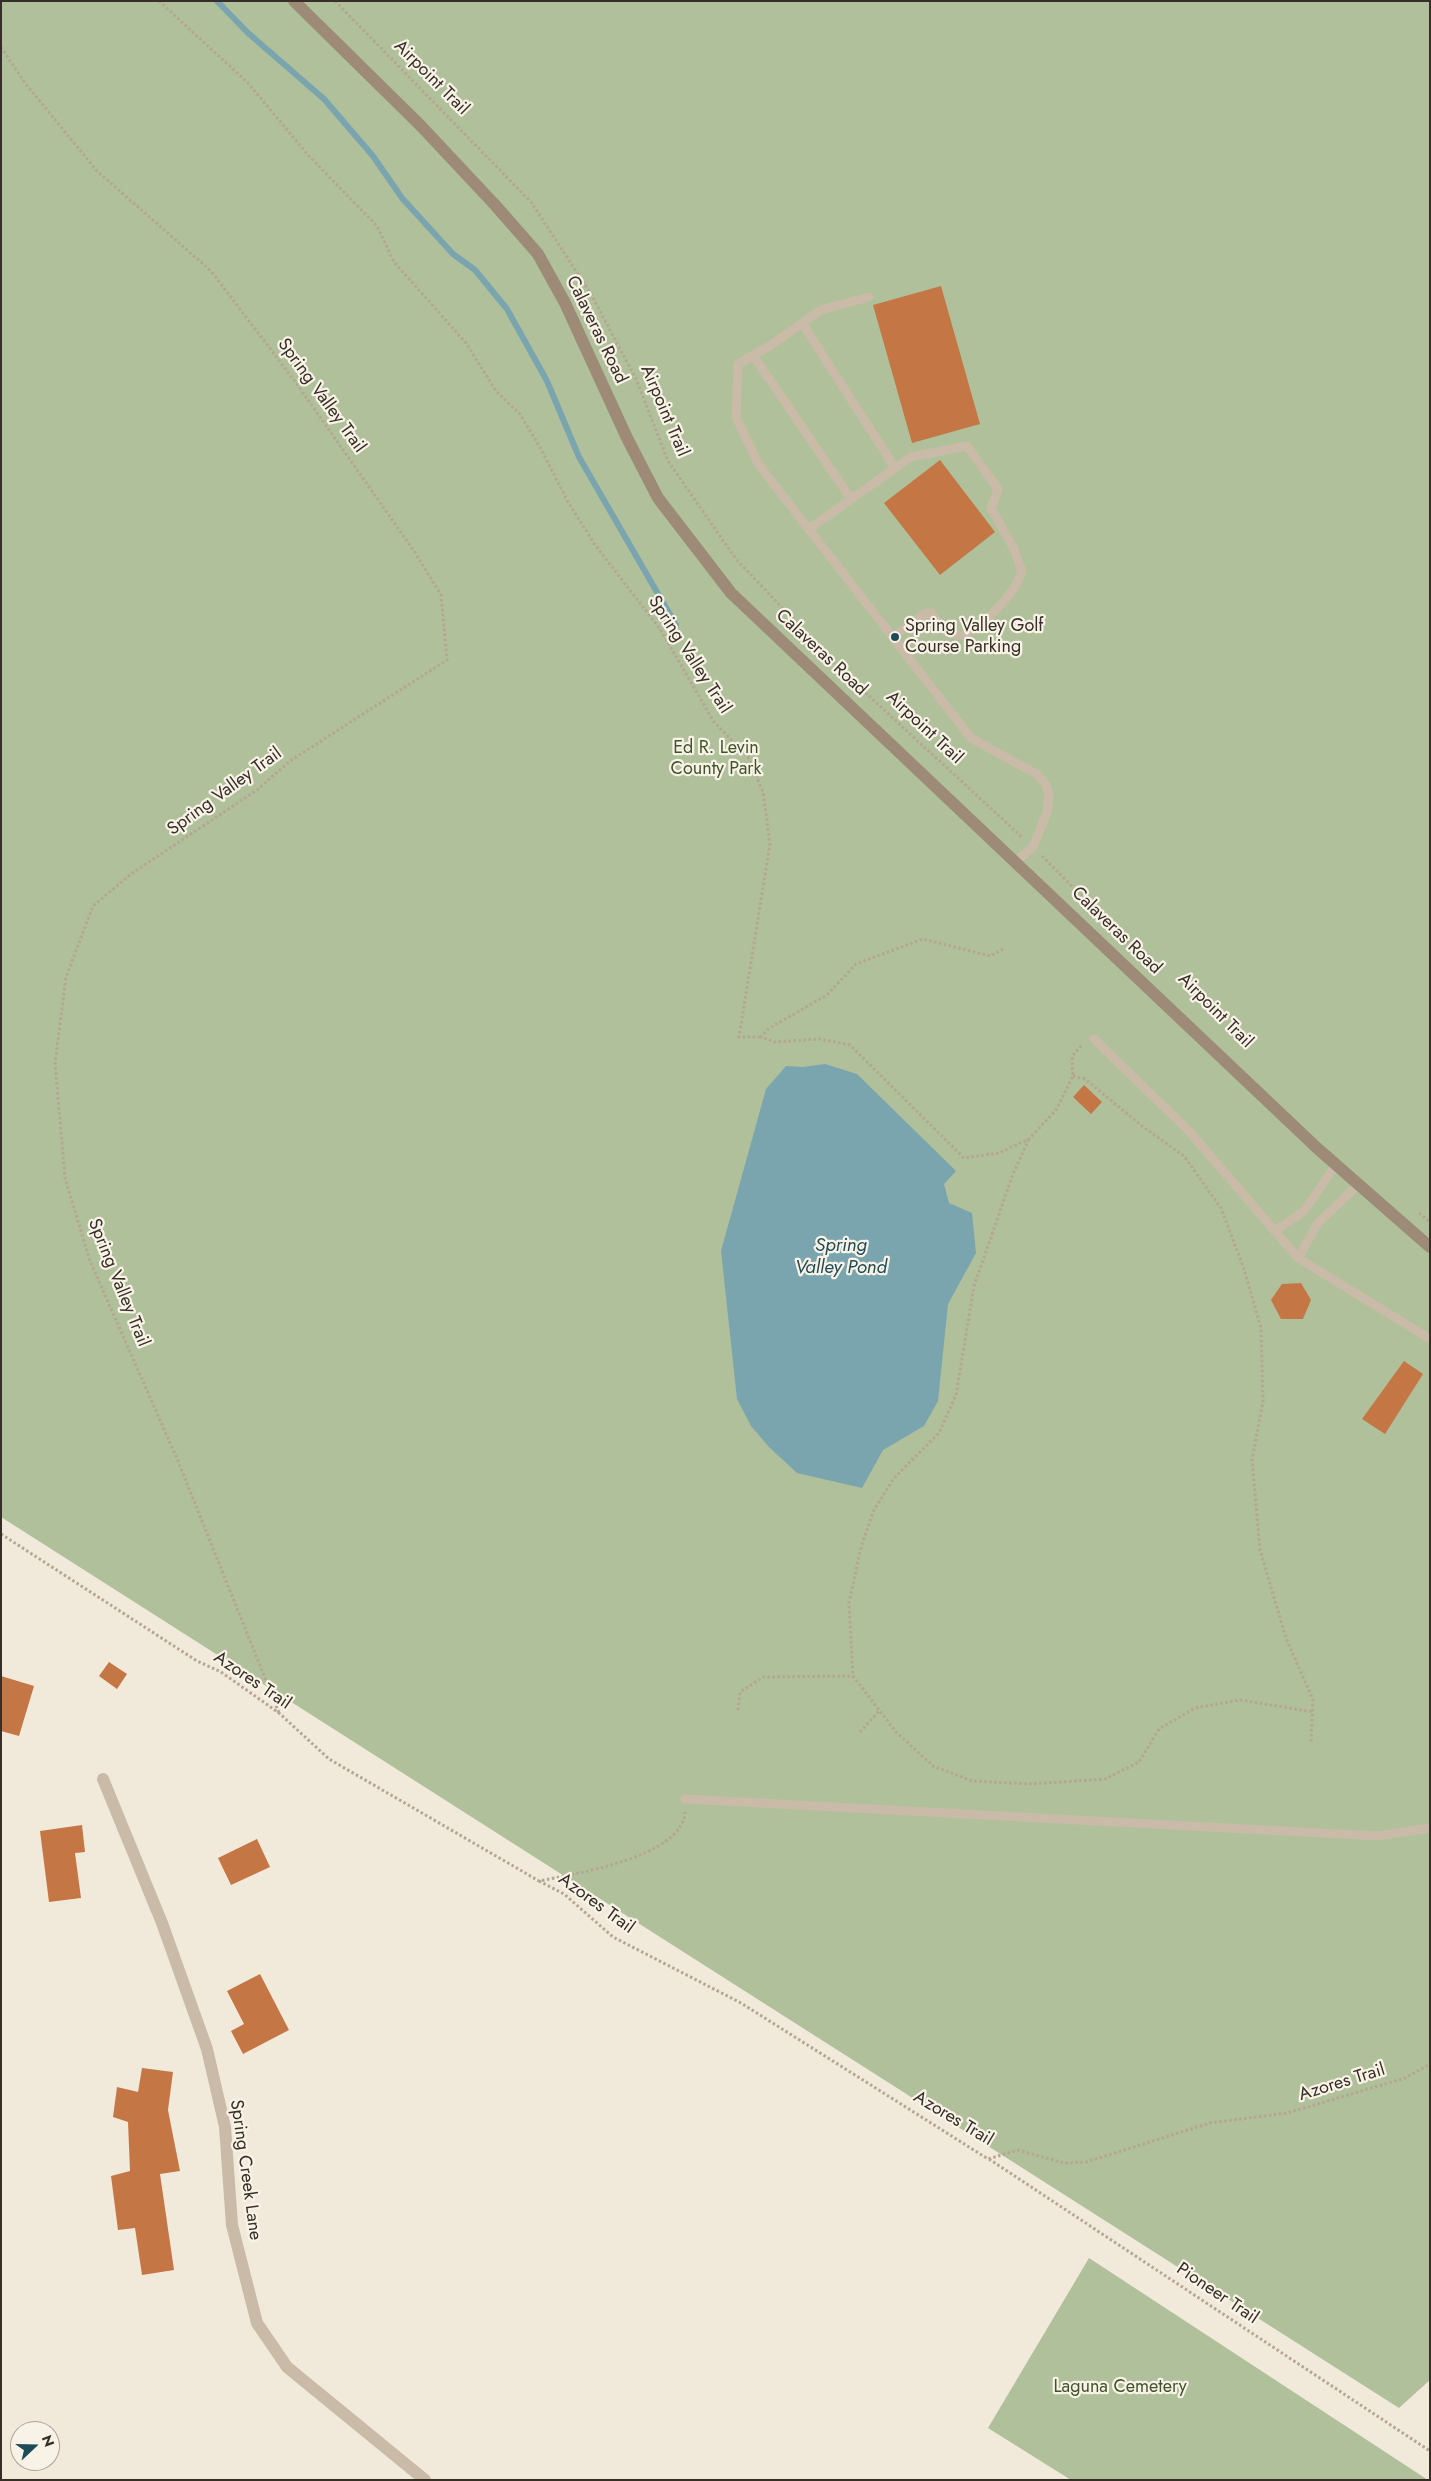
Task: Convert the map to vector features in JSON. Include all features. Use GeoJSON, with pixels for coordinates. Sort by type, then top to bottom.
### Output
{"type":"FeatureCollection","features":[{"type":"Feature","properties":{"kind":"street","name":"Calaveras Road"},"geometry":{"type":"LineString","coordinates":[[294,1],[421,126],[538,254],[565,303],[627,438],[658,498],[731,593],[1336,1166],[1430,1247]]}},
{"type":"Feature","properties":{"kind":"street","name":"Spring Creek Lane"},"geometry":{"type":"LineString","coordinates":[[103,1778],[162,1923],[207,2049],[225,2127],[232,2225],[257,2323],[287,2367],[426,2480]]}},
{"type":"Feature","properties":{"kind":"lane"},"geometry":{"type":"LineString","coordinates":[[869,296],[821,310],[738,364],[736,417],[759,465],[971,738],[1038,775],[1046,785],[1049,795],[1047,812],[1033,847],[1016,861]]}},
{"type":"Feature","properties":{"kind":"lane"},"geometry":{"type":"LineString","coordinates":[[802,323],[895,468]]}},
{"type":"Feature","properties":{"kind":"lane"},"geometry":{"type":"LineString","coordinates":[[753,355],[851,500]]}},
{"type":"Feature","properties":{"kind":"lane"},"geometry":{"type":"LineString","coordinates":[[809,529],[911,457],[966,446],[998,489],[991,508],[1013,547],[1022,571],[1016,585],[983,622],[967,633],[958,635],[944,629],[931,613],[924,614],[893,637]]}},
{"type":"Feature","properties":{"kind":"lane"},"geometry":{"type":"LineString","coordinates":[[1094,1039],[1188,1130],[1298,1258],[1430,1339]]}},
{"type":"Feature","properties":{"kind":"lane"},"geometry":{"type":"LineString","coordinates":[[1275,1231],[1304,1211],[1336,1166]]}},
{"type":"Feature","properties":{"kind":"lane"},"geometry":{"type":"LineString","coordinates":[[1298,1258],[1318,1223],[1358,1185]]}},
{"type":"Feature","properties":{"kind":"lane"},"geometry":{"type":"LineString","coordinates":[[685,1799],[1377,1836],[1430,1828]]}},
{"type":"Feature","properties":{"kind":"path","name":"Spring Valley Trail"},"geometry":{"type":"LineString","coordinates":[[159,1],[247,82],[309,156],[377,226],[394,262],[466,342],[496,391],[519,413],[540,447],[568,502],[595,546],[660,629],[714,722],[748,757],[763,792],[770,844],[739,1037],[762,1037]]}},
{"type":"Feature","properties":{"kind":"path","name":"Airpoint Trail"},"geometry":{"type":"LineString","coordinates":[[335,1],[532,202],[591,294],[636,379],[668,461],[736,559],[844,673],[1033,847],[1153,968]]}},
{"type":"Feature","properties":{"kind":"path","name":"Spring Valley Trail"},"geometry":{"type":"LineString","coordinates":[[1,47],[25,83],[97,171],[211,271],[294,380],[414,551],[441,595],[447,660],[290,762],[257,790],[131,874],[93,906],[66,977],[55,1063],[65,1178],[90,1260],[178,1461],[279,1713]]}},
{"type":"Feature","properties":{"kind":"path"},"geometry":{"type":"LineString","coordinates":[[1003,949],[990,956],[923,939],[856,964],[827,995],[768,1029],[762,1037],[775,1042],[820,1039],[850,1045],[964,1158],[999,1153],[1029,1138],[1056,1110],[1073,1076],[1072,1056],[1085,1042]]}},
{"type":"Feature","properties":{"kind":"path"},"geometry":{"type":"LineString","coordinates":[[1073,1076],[1085,1079],[1142,1126],[1184,1156],[1221,1208],[1243,1266],[1261,1328],[1263,1402],[1252,1460],[1260,1550],[1286,1638],[1313,1700],[1311,1743]]}},
{"type":"Feature","properties":{"kind":"path"},"geometry":{"type":"LineString","coordinates":[[1029,1138],[1013,1174],[974,1286],[962,1347],[956,1395],[939,1434],[894,1478],[874,1510],[861,1547],[849,1603],[853,1676],[896,1732],[933,1766],[972,1781],[1030,1784],[1105,1780],[1139,1762],[1159,1729],[1195,1708],[1240,1700],[1312,1712]]}},
{"type":"Feature","properties":{"kind":"path"},"geometry":{"type":"LineString","coordinates":[[1414,1209],[1430,1222]]}},
{"type":"Feature","properties":{"kind":"path","name":"Azores Trail"},"geometry":{"type":"LineString","coordinates":[[1,1534],[197,1661],[221,1672],[279,1713],[329,1760],[564,1894],[613,1936],[741,2003],[988,2159],[1018,2150],[1064,2163],[1086,2162],[1210,2124],[1287,2113],[1314,2106],[1405,2078],[1430,2064]]}},
{"type":"Feature","properties":{"kind":"path"},"geometry":{"type":"LineString","coordinates":[[738,1710],[740,1692],[763,1677],[853,1676]]}},
{"type":"Feature","properties":{"kind":"path"},"geometry":{"type":"LineString","coordinates":[[860,1732],[880,1711]]}},
{"type":"Feature","properties":{"kind":"path","name":"Azores Trail"},"geometry":{"type":"LineString","coordinates":[[539,1881],[602,1868],[660,1845],[677,1833],[684,1821],[685,1799]]}},
{"type":"Feature","properties":{"kind":"path","name":"Pioneer Trail"},"geometry":{"type":"LineString","coordinates":[[988,2159],[1430,2451]]}},
{"type":"Feature","properties":{"kind":"green space","name":"Ed R. Levin County Park"},"geometry":{"type":"Polygon","coordinates":[[[1,1],[1430,1],[1430,2380],[1399,2408],[1,1517],[1,1]]]}},
{"type":"Feature","properties":{"kind":"green space","name":"Laguna Cemetery"},"geometry":{"type":"Polygon","coordinates":[[[1089,2258],[1428,2480],[1071,2480],[988,2428],[1089,2258]]]}},
{"type":"Feature","properties":{"kind":"water","name":"Spring Valley Pond"},"geometry":{"type":"Polygon","coordinates":[[[825,1064],[857,1074],[956,1171],[944,1184],[949,1203],[972,1213],[976,1253],[948,1304],[938,1401],[924,1426],[883,1450],[862,1488],[797,1473],[770,1448],[751,1426],[737,1399],[721,1251],[766,1089],[786,1066],[803,1067],[825,1064]]]}},
{"type":"Feature","properties":{"kind":"building"},"geometry":{"type":"Polygon","coordinates":[[[941,286],[980,424],[912,443],[873,305],[941,286]]]}},
{"type":"Feature","properties":{"kind":"building"},"geometry":{"type":"Polygon","coordinates":[[[940,460],[995,532],[940,575],[884,503],[940,460]]]}},
{"type":"Feature","properties":{"kind":"building"},"geometry":{"type":"Polygon","coordinates":[[[1084,1085],[1102,1102],[1091,1114],[1073,1097],[1084,1085]]]}},
{"type":"Feature","properties":{"kind":"building"},"geometry":{"type":"Polygon","coordinates":[[[1301,1283],[1311,1300],[1303,1319],[1281,1319],[1271,1300],[1282,1284],[1301,1283]]]}},
{"type":"Feature","properties":{"kind":"building"},"geometry":{"type":"Polygon","coordinates":[[[1404,1361],[1423,1374],[1385,1434],[1362,1419],[1404,1361]]]}},
{"type":"Feature","properties":{"kind":"building"},"geometry":{"type":"Polygon","coordinates":[[[109,1662],[127,1674],[117,1689],[99,1676],[109,1662]]]}},
{"type":"Feature","properties":{"kind":"building"},"geometry":{"type":"Polygon","coordinates":[[[1,1676],[34,1686],[19,1736],[1,1731],[1,1676]]]}},
{"type":"Feature","properties":{"kind":"building"},"geometry":{"type":"Polygon","coordinates":[[[82,1825],[85,1852],[75,1853],[81,1898],[49,1902],[40,1831],[82,1825]]]}},
{"type":"Feature","properties":{"kind":"building"},"geometry":{"type":"Polygon","coordinates":[[[257,1839],[270,1867],[231,1885],[218,1858],[257,1839]]]}},
{"type":"Feature","properties":{"kind":"building"},"geometry":{"type":"Polygon","coordinates":[[[260,1974],[289,2030],[243,2054],[231,2031],[244,2024],[227,1991],[260,1974]]]}},
{"type":"Feature","properties":{"kind":"building"},"geometry":{"type":"Polygon","coordinates":[[[142,2068],[173,2072],[168,2110],[180,2171],[160,2174],[174,2270],[142,2275],[135,2228],[118,2230],[111,2176],[130,2171],[128,2122],[113,2117],[117,2087],[138,2092],[142,2068]]]}},
{"type":"Feature","properties":{"kind":"waterway"},"geometry":{"type":"LineString","coordinates":[[217,1],[248,33],[324,99],[373,156],[402,198],[453,254],[475,270],[507,309],[547,381],[579,457],[676,625]]}},
{"type":"Feature","properties":{"kind":"place","name":"Spring Valley Golf Course Parking"},"geometry":{"type":"Point","coordinates":[895,637]}}]}
